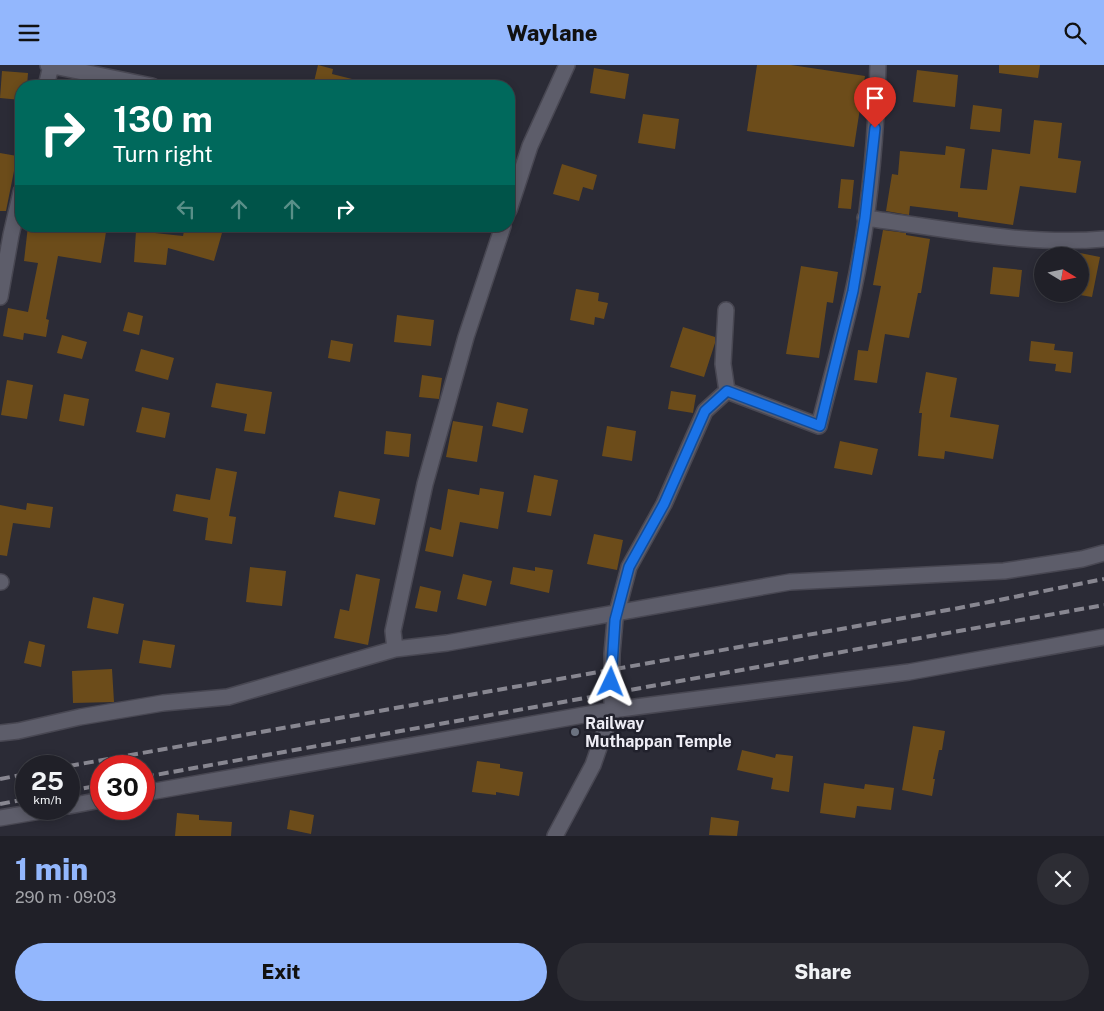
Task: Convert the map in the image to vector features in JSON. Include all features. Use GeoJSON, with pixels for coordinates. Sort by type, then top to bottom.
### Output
{"type":"FeatureCollection","features":[{"type":"Feature","properties":{"kind":"street"},"geometry":{"type":"LineString","coordinates":[[515,175],[530,147],[567,65]]}},
{"type":"Feature","properties":{"kind":"street"},"geometry":{"type":"LineString","coordinates":[[727,391],[820,426],[853,291],[865,218],[877,110],[878,65]]}},
{"type":"Feature","properties":{"kind":"street"},"geometry":{"type":"LineString","coordinates":[[47,80],[49,66],[79,68],[128,80]]}},
{"type":"Feature","properties":{"kind":"street"},"geometry":{"type":"LineString","coordinates":[[0,297],[15,217]]}},
{"type":"Feature","properties":{"kind":"street"},"geometry":{"type":"LineString","coordinates":[[865,218],[1027,240],[1086,241],[1104,239]]}},
{"type":"Feature","properties":{"kind":"street"},"geometry":{"type":"LineString","coordinates":[[395,649],[394,631],[425,484],[466,337],[501,232]]}},
{"type":"Feature","properties":{"kind":"street"},"geometry":{"type":"LineString","coordinates":[[726,310],[723,364],[727,391]]}},
{"type":"Feature","properties":{"kind":"street"},"geometry":{"type":"LineString","coordinates":[[555,836],[593,765],[612,710],[612,654],[617,614],[629,567],[664,504],[705,411],[727,391]]}},
{"type":"Feature","properties":{"kind":"street"},"geometry":{"type":"LineString","coordinates":[[0,733],[162,703],[228,697],[395,649],[447,643],[790,582],[1004,571],[1082,559],[1104,553]]}},
{"type":"Feature","properties":{"kind":"street"},"geometry":{"type":"LineString","coordinates":[[155,791],[612,710],[909,673],[1104,637]]}},
{"type":"Feature","properties":{"kind":"street"},"geometry":{"type":"LineString","coordinates":[[0,818],[15,815]]}},
{"type":"Feature","properties":{"kind":"building"},"geometry":{"type":"Polygon","coordinates":[[[318,65],[333,69],[332,74],[356,80],[314,80],[318,65]]]}},
{"type":"Feature","properties":{"kind":"building"},"geometry":{"type":"Polygon","coordinates":[[[757,65],[791,65],[865,76],[854,147],[747,131],[757,65]]]}},
{"type":"Feature","properties":{"kind":"building"},"geometry":{"type":"Polygon","coordinates":[[[999,65],[1040,65],[1038,78],[999,73],[999,65]]]}},
{"type":"Feature","properties":{"kind":"building"},"geometry":{"type":"Polygon","coordinates":[[[594,68],[629,74],[625,99],[590,93],[594,68]]]}},
{"type":"Feature","properties":{"kind":"building"},"geometry":{"type":"Polygon","coordinates":[[[917,70],[958,75],[955,107],[913,102],[917,70]]]}},
{"type":"Feature","properties":{"kind":"building"},"geometry":{"type":"Polygon","coordinates":[[[2,71],[28,73],[27,80],[15,80],[15,99],[0,98],[2,71]]]}},
{"type":"Feature","properties":{"kind":"building"},"geometry":{"type":"Polygon","coordinates":[[[973,105],[1002,109],[1000,132],[970,129],[973,105]]]}},
{"type":"Feature","properties":{"kind":"building"},"geometry":{"type":"Polygon","coordinates":[[[643,114],[679,119],[675,149],[638,143],[643,114]]]}},
{"type":"Feature","properties":{"kind":"building"},"geometry":{"type":"Polygon","coordinates":[[[1034,120],[1062,123],[1058,158],[1081,161],[1076,193],[1020,186],[1013,225],[958,217],[958,212],[910,206],[909,215],[886,211],[892,174],[898,175],[900,151],[945,155],[946,146],[965,149],[960,188],[987,190],[992,149],[1030,154],[1034,120]]]}},
{"type":"Feature","properties":{"kind":"building"},"geometry":{"type":"Polygon","coordinates":[[[0,153],[15,156],[15,166],[6,211],[0,211],[0,153]]]}},
{"type":"Feature","properties":{"kind":"building"},"geometry":{"type":"Polygon","coordinates":[[[562,164],[597,175],[593,190],[583,187],[579,201],[553,194],[562,164]]]}},
{"type":"Feature","properties":{"kind":"building"},"geometry":{"type":"Polygon","coordinates":[[[841,179],[854,180],[851,209],[838,208],[841,179]]]}},
{"type":"Feature","properties":{"kind":"building"},"geometry":{"type":"Polygon","coordinates":[[[883,230],[930,239],[921,293],[918,293],[909,338],[885,334],[877,383],[854,380],[858,350],[868,351],[881,286],[873,285],[883,230]]]}},
{"type":"Feature","properties":{"kind":"building"},"geometry":{"type":"Polygon","coordinates":[[[27,232],[106,232],[101,263],[58,256],[46,319],[49,320],[46,337],[24,333],[23,340],[3,336],[8,308],[28,312],[38,263],[24,261],[27,232]]]}},
{"type":"Feature","properties":{"kind":"building"},"geometry":{"type":"Polygon","coordinates":[[[136,232],[183,236],[184,232],[222,233],[214,261],[168,248],[166,265],[134,262],[136,232]]]}},
{"type":"Feature","properties":{"kind":"building"},"geometry":{"type":"Polygon","coordinates":[[[1089,255],[1100,257],[1092,297],[1089,296],[1089,255]]]}},
{"type":"Feature","properties":{"kind":"building"},"geometry":{"type":"Polygon","coordinates":[[[801,266],[838,272],[833,303],[827,302],[819,358],[786,354],[801,266]]]}},
{"type":"Feature","properties":{"kind":"building"},"geometry":{"type":"Polygon","coordinates":[[[993,267],[1022,270],[1019,297],[990,294],[993,267]]]}},
{"type":"Feature","properties":{"kind":"building"},"geometry":{"type":"Polygon","coordinates":[[[576,289],[599,293],[598,301],[608,303],[604,319],[595,317],[594,325],[570,320],[576,289]]]}},
{"type":"Feature","properties":{"kind":"building"},"geometry":{"type":"Polygon","coordinates":[[[128,312],[143,316],[139,335],[123,331],[128,312]]]}},
{"type":"Feature","properties":{"kind":"building"},"geometry":{"type":"Polygon","coordinates":[[[397,315],[434,320],[431,346],[394,342],[397,315]]]}},
{"type":"Feature","properties":{"kind":"building"},"geometry":{"type":"Polygon","coordinates":[[[683,327],[715,337],[715,343],[704,377],[670,367],[683,327]]]}},
{"type":"Feature","properties":{"kind":"building"},"geometry":{"type":"Polygon","coordinates":[[[62,335],[87,342],[82,359],[57,353],[62,335]]]}},
{"type":"Feature","properties":{"kind":"building"},"geometry":{"type":"Polygon","coordinates":[[[331,340],[353,344],[350,362],[328,358],[331,340]]]}},
{"type":"Feature","properties":{"kind":"building"},"geometry":{"type":"Polygon","coordinates":[[[1031,341],[1055,344],[1054,350],[1073,352],[1071,373],[1055,371],[1056,364],[1029,361],[1031,341]]]}},
{"type":"Feature","properties":{"kind":"building"},"geometry":{"type":"Polygon","coordinates":[[[141,349],[174,358],[168,380],[135,371],[141,349]]]}},
{"type":"Feature","properties":{"kind":"building"},"geometry":{"type":"Polygon","coordinates":[[[926,372],[957,378],[950,417],[999,425],[993,459],[945,451],[944,459],[918,456],[922,413],[919,413],[926,372]]]}},
{"type":"Feature","properties":{"kind":"building"},"geometry":{"type":"Polygon","coordinates":[[[422,375],[442,378],[439,399],[419,397],[422,375]]]}},
{"type":"Feature","properties":{"kind":"building"},"geometry":{"type":"Polygon","coordinates":[[[7,380],[33,385],[27,419],[1,415],[7,380]]]}},
{"type":"Feature","properties":{"kind":"building"},"geometry":{"type":"Polygon","coordinates":[[[216,383],[272,392],[265,434],[244,431],[247,414],[211,407],[216,383]]]}},
{"type":"Feature","properties":{"kind":"building"},"geometry":{"type":"Polygon","coordinates":[[[671,391],[696,395],[693,413],[668,409],[671,391]]]}},
{"type":"Feature","properties":{"kind":"building"},"geometry":{"type":"Polygon","coordinates":[[[64,394],[89,399],[84,426],[59,421],[64,394]]]}},
{"type":"Feature","properties":{"kind":"building"},"geometry":{"type":"Polygon","coordinates":[[[497,402],[528,409],[523,433],[492,426],[497,402]]]}},
{"type":"Feature","properties":{"kind":"building"},"geometry":{"type":"Polygon","coordinates":[[[142,407],[170,413],[165,438],[136,432],[142,407]]]}},
{"type":"Feature","properties":{"kind":"building"},"geometry":{"type":"Polygon","coordinates":[[[453,421],[483,426],[477,462],[446,457],[453,421]]]}},
{"type":"Feature","properties":{"kind":"building"},"geometry":{"type":"Polygon","coordinates":[[[607,426],[636,431],[632,461],[602,456],[607,426]]]}},
{"type":"Feature","properties":{"kind":"building"},"geometry":{"type":"Polygon","coordinates":[[[386,431],[411,434],[409,457],[384,454],[386,431]]]}},
{"type":"Feature","properties":{"kind":"building"},"geometry":{"type":"Polygon","coordinates":[[[840,441],[878,449],[872,475],[834,468],[840,441]]]}},
{"type":"Feature","properties":{"kind":"building"},"geometry":{"type":"Polygon","coordinates":[[[216,468],[237,472],[229,516],[236,517],[232,544],[205,540],[208,518],[173,511],[176,494],[210,500],[216,468]]]}},
{"type":"Feature","properties":{"kind":"building"},"geometry":{"type":"Polygon","coordinates":[[[534,475],[558,480],[551,516],[527,512],[534,475]]]}},
{"type":"Feature","properties":{"kind":"building"},"geometry":{"type":"Polygon","coordinates":[[[480,488],[504,492],[498,529],[460,522],[453,557],[425,551],[430,527],[441,530],[448,489],[479,495],[480,488]]]}},
{"type":"Feature","properties":{"kind":"building"},"geometry":{"type":"Polygon","coordinates":[[[339,491],[380,499],[375,525],[334,517],[339,491]]]}},
{"type":"Feature","properties":{"kind":"building"},"geometry":{"type":"Polygon","coordinates":[[[27,503],[53,507],[50,528],[13,523],[7,556],[0,555],[0,505],[26,510],[27,503]]]}},
{"type":"Feature","properties":{"kind":"building"},"geometry":{"type":"Polygon","coordinates":[[[594,534],[623,540],[617,570],[587,564],[594,534]]]}},
{"type":"Feature","properties":{"kind":"building"},"geometry":{"type":"Polygon","coordinates":[[[250,567],[286,571],[282,606],[246,602],[250,567]]]}},
{"type":"Feature","properties":{"kind":"building"},"geometry":{"type":"Polygon","coordinates":[[[513,567],[535,571],[535,567],[553,570],[549,593],[510,584],[513,567]]]}},
{"type":"Feature","properties":{"kind":"building"},"geometry":{"type":"Polygon","coordinates":[[[356,574],[380,579],[368,645],[334,638],[340,609],[349,611],[356,574]]]}},
{"type":"Feature","properties":{"kind":"building"},"geometry":{"type":"Polygon","coordinates":[[[463,574],[492,581],[486,606],[457,599],[463,574]]]}},
{"type":"Feature","properties":{"kind":"building"},"geometry":{"type":"Polygon","coordinates":[[[420,586],[441,591],[437,612],[415,608],[420,586]]]}},
{"type":"Feature","properties":{"kind":"building"},"geometry":{"type":"Polygon","coordinates":[[[93,597],[124,604],[118,634],[87,628],[93,597]]]}},
{"type":"Feature","properties":{"kind":"building"},"geometry":{"type":"Polygon","coordinates":[[[143,640],[175,645],[171,668],[139,663],[143,640]]]}},
{"type":"Feature","properties":{"kind":"building"},"geometry":{"type":"Polygon","coordinates":[[[29,641],[45,645],[41,667],[24,663],[29,641]]]}},
{"type":"Feature","properties":{"kind":"building"},"geometry":{"type":"Polygon","coordinates":[[[112,669],[114,702],[73,703],[72,671],[112,669]]]}},
{"type":"Feature","properties":{"kind":"building"},"geometry":{"type":"Polygon","coordinates":[[[913,726],[945,731],[942,750],[939,750],[933,779],[935,779],[932,796],[902,790],[913,726]]]}},
{"type":"Feature","properties":{"kind":"building"},"geometry":{"type":"Polygon","coordinates":[[[742,750],[775,758],[776,754],[793,756],[789,792],[771,789],[773,778],[737,770],[742,750]]]}},
{"type":"Feature","properties":{"kind":"building"},"geometry":{"type":"Polygon","coordinates":[[[477,761],[500,764],[500,768],[523,772],[519,796],[496,792],[496,795],[472,792],[477,761]]]}},
{"type":"Feature","properties":{"kind":"building"},"geometry":{"type":"Polygon","coordinates":[[[824,783],[864,789],[865,784],[894,788],[891,810],[857,806],[855,818],[820,813],[824,783]]]}},
{"type":"Feature","properties":{"kind":"building"},"geometry":{"type":"Polygon","coordinates":[[[290,810],[314,815],[311,834],[287,829],[290,810]]]}},
{"type":"Feature","properties":{"kind":"building"},"geometry":{"type":"Polygon","coordinates":[[[177,813],[199,815],[199,820],[232,822],[231,836],[175,836],[177,813]]]}},
{"type":"Feature","properties":{"kind":"building"},"geometry":{"type":"Polygon","coordinates":[[[711,817],[739,821],[737,836],[709,835],[711,817]]]}},
{"type":"Feature","properties":{"kind":"railway"},"geometry":{"type":"LineString","coordinates":[[80,764],[959,608],[1104,579]]}},
{"type":"Feature","properties":{"kind":"railway"},"geometry":{"type":"LineString","coordinates":[[155,775],[1104,605]]}},
{"type":"Feature","properties":{"kind":"railway"},"geometry":{"type":"LineString","coordinates":[[0,779],[15,776]]}},
{"type":"Feature","properties":{"kind":"railway"},"geometry":{"type":"LineString","coordinates":[[80,789],[90,787]]}},
{"type":"Feature","properties":{"kind":"railway"},"geometry":{"type":"LineString","coordinates":[[0,804],[15,801]]}},
{"type":"Feature","properties":{"kind":"place","name":"Railway Muthappan Temple"},"geometry":{"type":"Point","coordinates":[575,732]}},
{"type":"Feature","properties":{"kind":"route"},"geometry":{"type":"LineString","coordinates":[[611,682],[615,620],[629,567],[664,504],[705,411],[727,391],[820,426],[853,291],[865,218],[875,128]]}}]}
